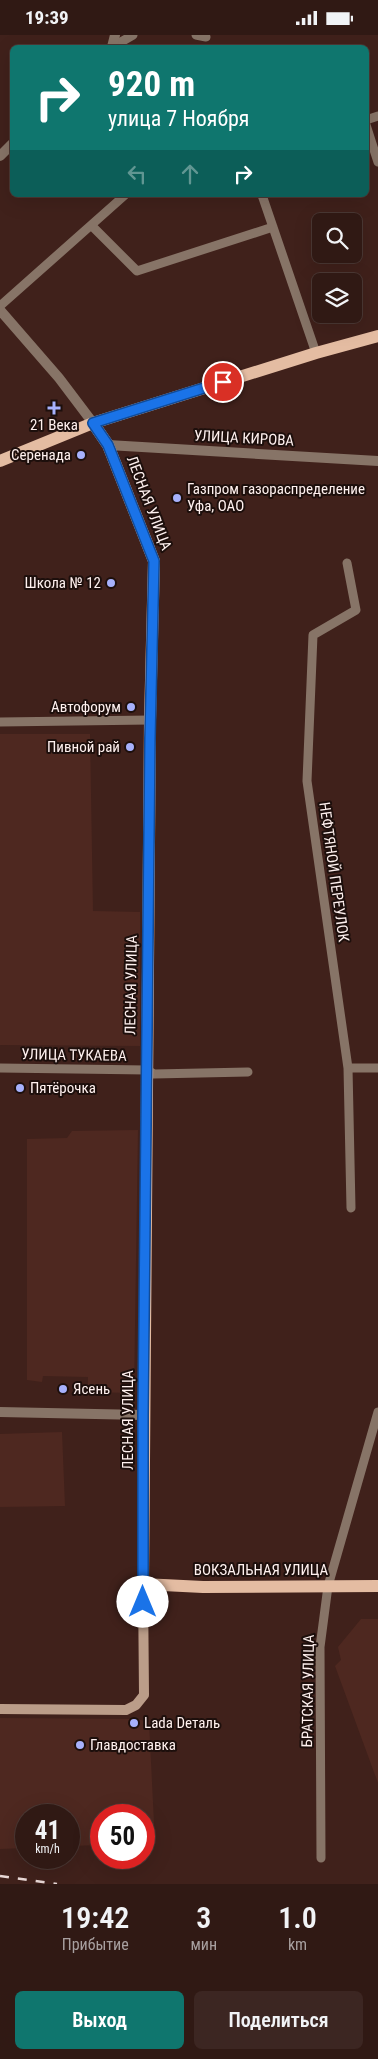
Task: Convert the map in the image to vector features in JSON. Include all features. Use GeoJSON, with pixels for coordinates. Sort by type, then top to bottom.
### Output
{"type":"FeatureCollection","features":[{"type":"Feature","properties":{"kind":"main road"},"geometry":{"type":"LineString","coordinates":[[0,461],[93,423],[316,353],[378,336]]}},
{"type":"Feature","properties":{"kind":"main road","name":"ЛЕСНАЯ УЛИЦА"},"geometry":{"type":"LineString","coordinates":[[0,1709],[126,1710],[136,1705],[144,1695],[143,1415],[150,720],[154,561],[108,445],[93,423]]}},
{"type":"Feature","properties":{"kind":"main road","name":"ВОКЗАЛЬНАЯ УЛИЦА"},"geometry":{"type":"LineString","coordinates":[[143,1584],[203,1587],[378,1586]]}},
{"type":"Feature","properties":{"kind":"street"},"geometry":{"type":"LineString","coordinates":[[116,45],[133,35]]}},
{"type":"Feature","properties":{"kind":"street"},"geometry":{"type":"LineString","coordinates":[[196,35],[206,37]]}},
{"type":"Feature","properties":{"kind":"street"},"geometry":{"type":"LineString","coordinates":[[369,134],[378,162]]}},
{"type":"Feature","properties":{"kind":"street"},"geometry":{"type":"LineString","coordinates":[[0,156],[10,146]]}},
{"type":"Feature","properties":{"kind":"street"},"geometry":{"type":"LineString","coordinates":[[0,305],[124,197]]}},
{"type":"Feature","properties":{"kind":"street"},"geometry":{"type":"LineString","coordinates":[[263,197],[316,353]]}},
{"type":"Feature","properties":{"kind":"street"},"geometry":{"type":"LineString","coordinates":[[92,226],[137,271],[273,227]]}},
{"type":"Feature","properties":{"kind":"street","name":"ЛЕСНАЯ УЛИЦА"},"geometry":{"type":"LineString","coordinates":[[0,310],[59,378],[93,423]]}},
{"type":"Feature","properties":{"kind":"street","name":"УЛИЦА КИРОВА"},"geometry":{"type":"LineString","coordinates":[[108,445],[378,461]]}},
{"type":"Feature","properties":{"kind":"street","name":"НЕФТЯНОЙ ПЕРЕУЛОК"},"geometry":{"type":"LineString","coordinates":[[347,563],[356,610],[313,635],[307,781],[348,1068],[351,1208]]}},
{"type":"Feature","properties":{"kind":"street"},"geometry":{"type":"LineString","coordinates":[[0,722],[150,720]]}},
{"type":"Feature","properties":{"kind":"street","name":"УЛИЦА ТУКАЕВА"},"geometry":{"type":"LineString","coordinates":[[0,1068],[147,1069],[154,1074],[248,1071]]}},
{"type":"Feature","properties":{"kind":"street"},"geometry":{"type":"LineString","coordinates":[[348,1068],[378,1068]]}},
{"type":"Feature","properties":{"kind":"street"},"geometry":{"type":"LineString","coordinates":[[0,1412],[143,1415]]}},
{"type":"Feature","properties":{"kind":"street","name":"БРАТСКАЯ УЛИЦА"},"geometry":{"type":"LineString","coordinates":[[322,1858],[320,1647],[328,1586],[378,1412]]}},
{"type":"Feature","properties":{"kind":"shaded area"},"geometry":{"type":"Polygon","coordinates":[[[0,734],[90,734],[93,911],[140,912],[140,1046],[0,1045],[0,734]]]}},
{"type":"Feature","properties":{"kind":"shaded area"},"geometry":{"type":"Polygon","coordinates":[[[138,1130],[134,1393],[88,1392],[88,1377],[43,1376],[42,1382],[27,1380],[27,1139],[67,1138],[72,1131],[138,1130]]]}},
{"type":"Feature","properties":{"kind":"shaded area"},"geometry":{"type":"Polygon","coordinates":[[[62,1432],[65,1506],[0,1507],[0,1434],[62,1432]]]}},
{"type":"Feature","properties":{"kind":"shaded area"},"geometry":{"type":"Polygon","coordinates":[[[361,1619],[378,1619],[378,1783],[335,1666],[341,1660],[338,1647],[361,1619]]]}},
{"type":"Feature","properties":{"kind":"shaded area"},"geometry":{"type":"Polygon","coordinates":[[[0,1718],[137,1719],[149,1722],[153,1804],[90,1804],[90,1845],[80,1846],[80,1804],[15,1804],[15,1848],[0,1849],[0,1718]]]}},
{"type":"Feature","properties":{"kind":"railway"},"geometry":{"type":"LineString","coordinates":[[0,1876],[57,1884]]}},
{"type":"Feature","properties":{"kind":"place","name":"21 Века"},"geometry":{"type":"Point","coordinates":[54,408]}},
{"type":"Feature","properties":{"kind":"place","name":"Серенада"},"geometry":{"type":"Point","coordinates":[81,455]}},
{"type":"Feature","properties":{"kind":"place","name":"Газпром газораспределение Уфа, ОАО"},"geometry":{"type":"Point","coordinates":[177,498]}},
{"type":"Feature","properties":{"kind":"place","name":"Школа № 12"},"geometry":{"type":"Point","coordinates":[111,583]}},
{"type":"Feature","properties":{"kind":"place","name":"Автофорум"},"geometry":{"type":"Point","coordinates":[131,707]}},
{"type":"Feature","properties":{"kind":"place","name":"Пивной рай"},"geometry":{"type":"Point","coordinates":[130,747]}},
{"type":"Feature","properties":{"kind":"place","name":"Пятёрочка"},"geometry":{"type":"Point","coordinates":[20,1088]}},
{"type":"Feature","properties":{"kind":"place","name":"Ясень"},"geometry":{"type":"Point","coordinates":[63,1389]}},
{"type":"Feature","properties":{"kind":"place","name":"Lada Dеталь"},"geometry":{"type":"Point","coordinates":[134,1723]}},
{"type":"Feature","properties":{"kind":"place","name":"Главдоставка"},"geometry":{"type":"Point","coordinates":[80,1745]}},
{"type":"Feature","properties":{"kind":"route"},"geometry":{"type":"LineString","coordinates":[[143,1602],[143,1415],[150,738],[154,561],[108,445],[93,423],[223,382]]}}]}
